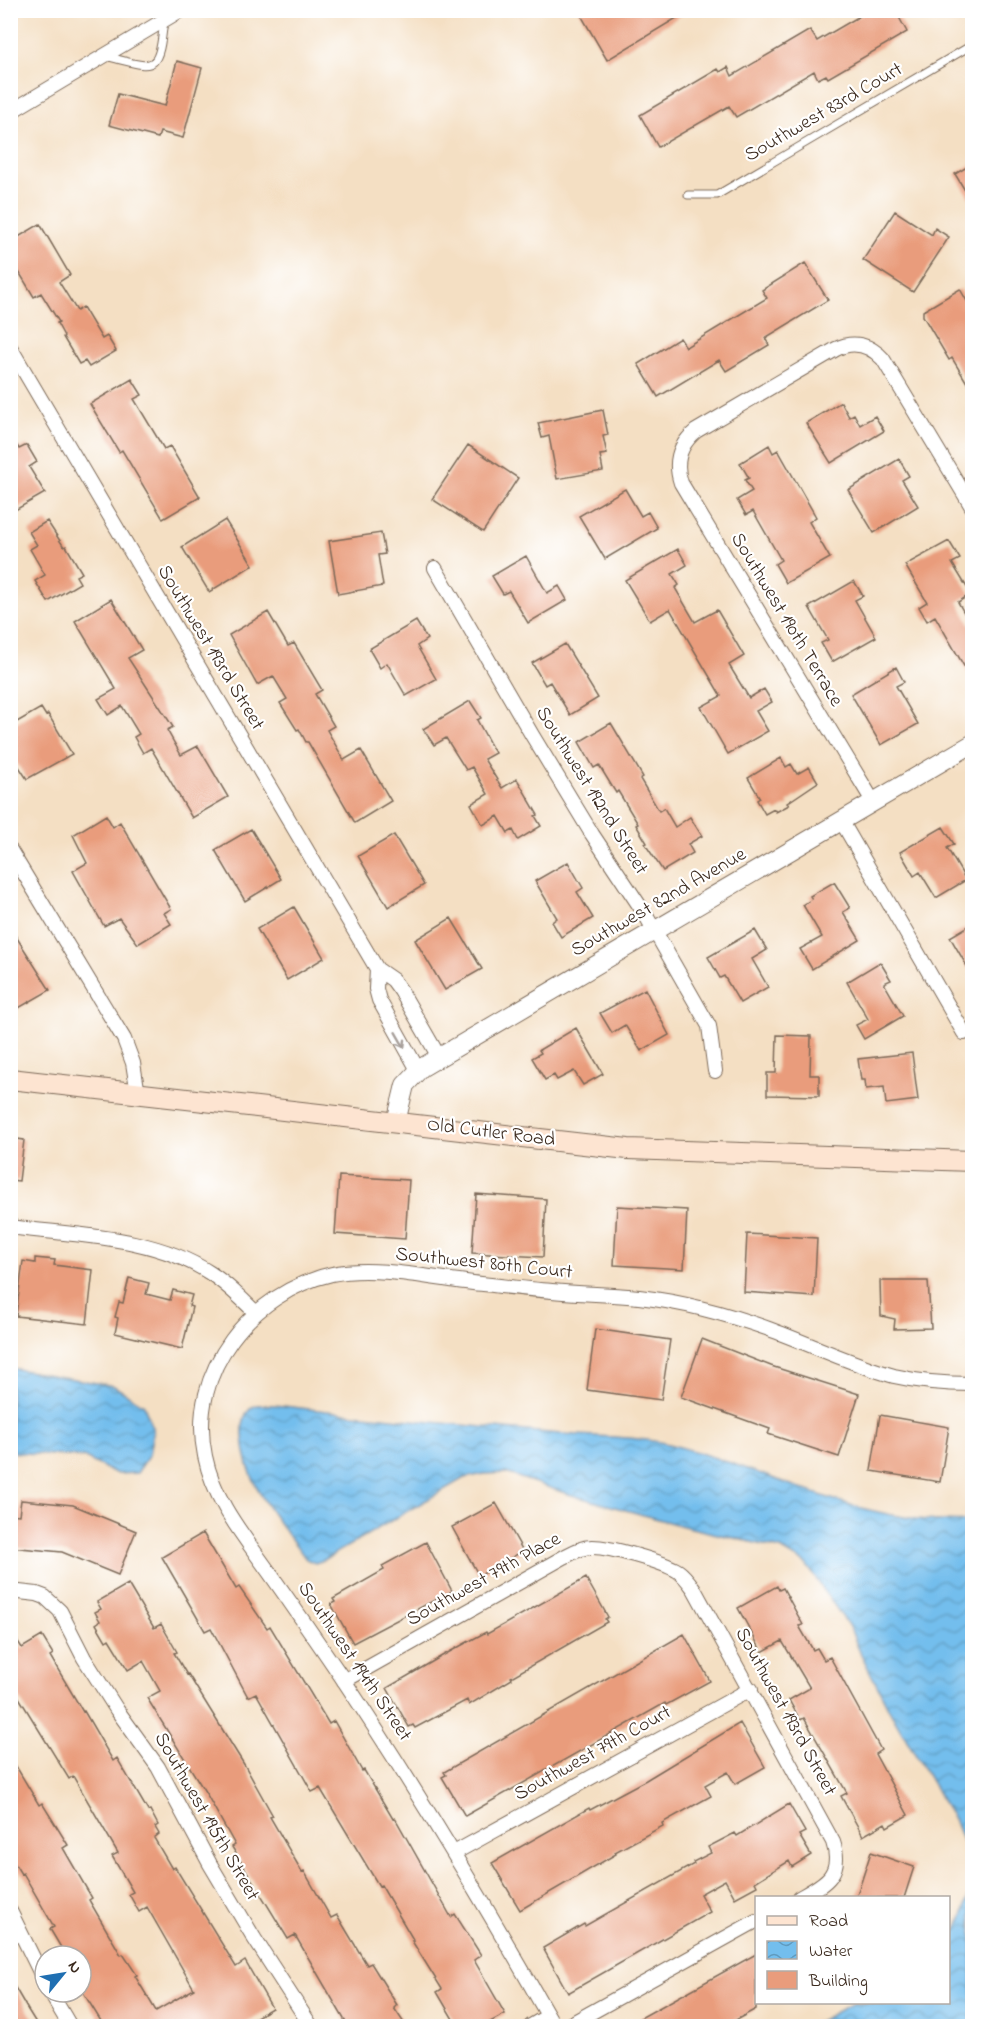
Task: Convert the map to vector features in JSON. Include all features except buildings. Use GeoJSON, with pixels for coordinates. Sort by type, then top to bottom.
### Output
{"type":"FeatureCollection","features":[{"type":"Feature","properties":{"kind":"main road","name":"Old Cutler Road"},"geometry":{"type":"LineString","coordinates":[[10,1079],[628,1149],[972,1161]]}},
{"type":"Feature","properties":{"kind":"street"},"geometry":{"type":"LineString","coordinates":[[10,112],[181,10]]}},
{"type":"Feature","properties":{"kind":"street","name":"Southwest 190th Terrace"},"geometry":{"type":"LineString","coordinates":[[874,803],[681,483],[677,467],[679,453],[684,442],[696,431],[836,349],[850,344],[866,346],[884,359],[972,507]]}},
{"type":"Feature","properties":{"kind":"street","name":"Southwest 193rd Street"},"geometry":{"type":"LineString","coordinates":[[10,347],[377,969],[393,980],[440,1057]]}},
{"type":"Feature","properties":{"kind":"street","name":"Southwest 192nd Street"},"geometry":{"type":"LineString","coordinates":[[435,568],[580,814],[655,932],[709,1026],[715,1071]]}},
{"type":"Feature","properties":{"kind":"street","name":"Southwest 82nd Avenue"},"geometry":{"type":"LineString","coordinates":[[396,1122],[405,1084],[418,1070],[972,744]]}},
{"type":"Feature","properties":{"kind":"street"},"geometry":{"type":"LineString","coordinates":[[842,822],[964,1033]]}},
{"type":"Feature","properties":{"kind":"street"},"geometry":{"type":"LineString","coordinates":[[10,850],[124,1039],[133,1063],[138,1094]]}},
{"type":"Feature","properties":{"kind":"street","name":"Southwest 193rd Street"},"geometry":{"type":"LineString","coordinates":[[377,969],[376,989],[386,1016],[418,1070]]}},
{"type":"Feature","properties":{"kind":"street"},"geometry":{"type":"LineString","coordinates":[[386,1016],[408,1003]]}},
{"type":"Feature","properties":{"kind":"street"},"geometry":{"type":"LineString","coordinates":[[10,1227],[136,1243],[162,1250],[209,1272],[255,1312]]}},
{"type":"Feature","properties":{"kind":"street","name":"Southwest 80th Court"},"geometry":{"type":"LineString","coordinates":[[255,1312],[278,1296],[309,1282],[331,1275],[373,1271],[552,1292],[637,1297],[731,1316],[897,1376],[939,1383],[972,1384]]}},
{"type":"Feature","properties":{"kind":"street","name":"Southwest 194th Street"},"geometry":{"type":"LineString","coordinates":[[255,1312],[230,1343],[213,1376],[204,1412],[205,1456],[215,1487],[229,1515],[344,1681],[454,1853],[551,2021]]}},
{"type":"Feature","properties":{"kind":"street","name":"Southwest 79th Place"},"geometry":{"type":"LineString","coordinates":[[344,1681],[564,1557],[584,1548],[598,1547],[614,1551],[666,1566],[683,1575]]}},
{"type":"Feature","properties":{"kind":"street","name":"Southwest 193rd Street"},"geometry":{"type":"LineString","coordinates":[[683,1575],[694,1589],[751,1689],[831,1836],[837,1858],[833,1873],[824,1884],[803,1896]]}},
{"type":"Feature","properties":{"kind":"street","name":"Southwest 195th Street"},"geometry":{"type":"LineString","coordinates":[[10,1591],[37,1594],[47,1599],[60,1611],[80,1651],[104,1690],[158,1767],[210,1864],[306,2025]]}},
{"type":"Feature","properties":{"kind":"street","name":"Southwest 79th Court"},"geometry":{"type":"LineString","coordinates":[[454,1853],[751,1689]]}},
{"type":"Feature","properties":{"kind":"street"},"geometry":{"type":"LineString","coordinates":[[10,1911],[33,1958]]}},
{"type":"Feature","properties":{"kind":"street"},"geometry":{"type":"LineString","coordinates":[[567,2026],[755,1922]]}},
{"type":"Feature","properties":{"kind":"street"},"geometry":{"type":"LineString","coordinates":[[57,2004],[70,2026]]}},
{"type":"Feature","properties":{"kind":"street"},"geometry":{"type":"LineString","coordinates":[[531,2026],[551,2021]]}},
{"type":"Feature","properties":{"kind":"lane"},"geometry":{"type":"LineString","coordinates":[[105,56],[137,64],[154,64],[161,47],[164,20]]}},
{"type":"Feature","properties":{"kind":"lane","name":"Southwest 83rd Court"},"geometry":{"type":"LineString","coordinates":[[688,195],[717,195],[972,45]]}},
{"type":"Feature","properties":{"kind":"water"},"geometry":{"type":"Polygon","coordinates":[[[10,1368],[114,1386],[144,1405],[153,1430],[149,1455],[137,1473],[117,1474],[83,1457],[11,1452],[10,1368]]]}},
{"type":"Feature","properties":{"kind":"water"},"geometry":{"type":"Polygon","coordinates":[[[256,1405],[275,1405],[447,1424],[657,1442],[709,1456],[856,1507],[894,1516],[932,1521],[972,1521],[972,2026],[810,2026],[851,2004],[950,2004],[950,1941],[963,1917],[971,1888],[969,1858],[956,1824],[891,1713],[850,1628],[806,1564],[781,1549],[683,1526],[568,1494],[506,1473],[464,1478],[324,1560],[315,1563],[306,1559],[265,1502],[250,1472],[245,1455],[243,1427],[246,1414],[256,1405]]]}}]}
